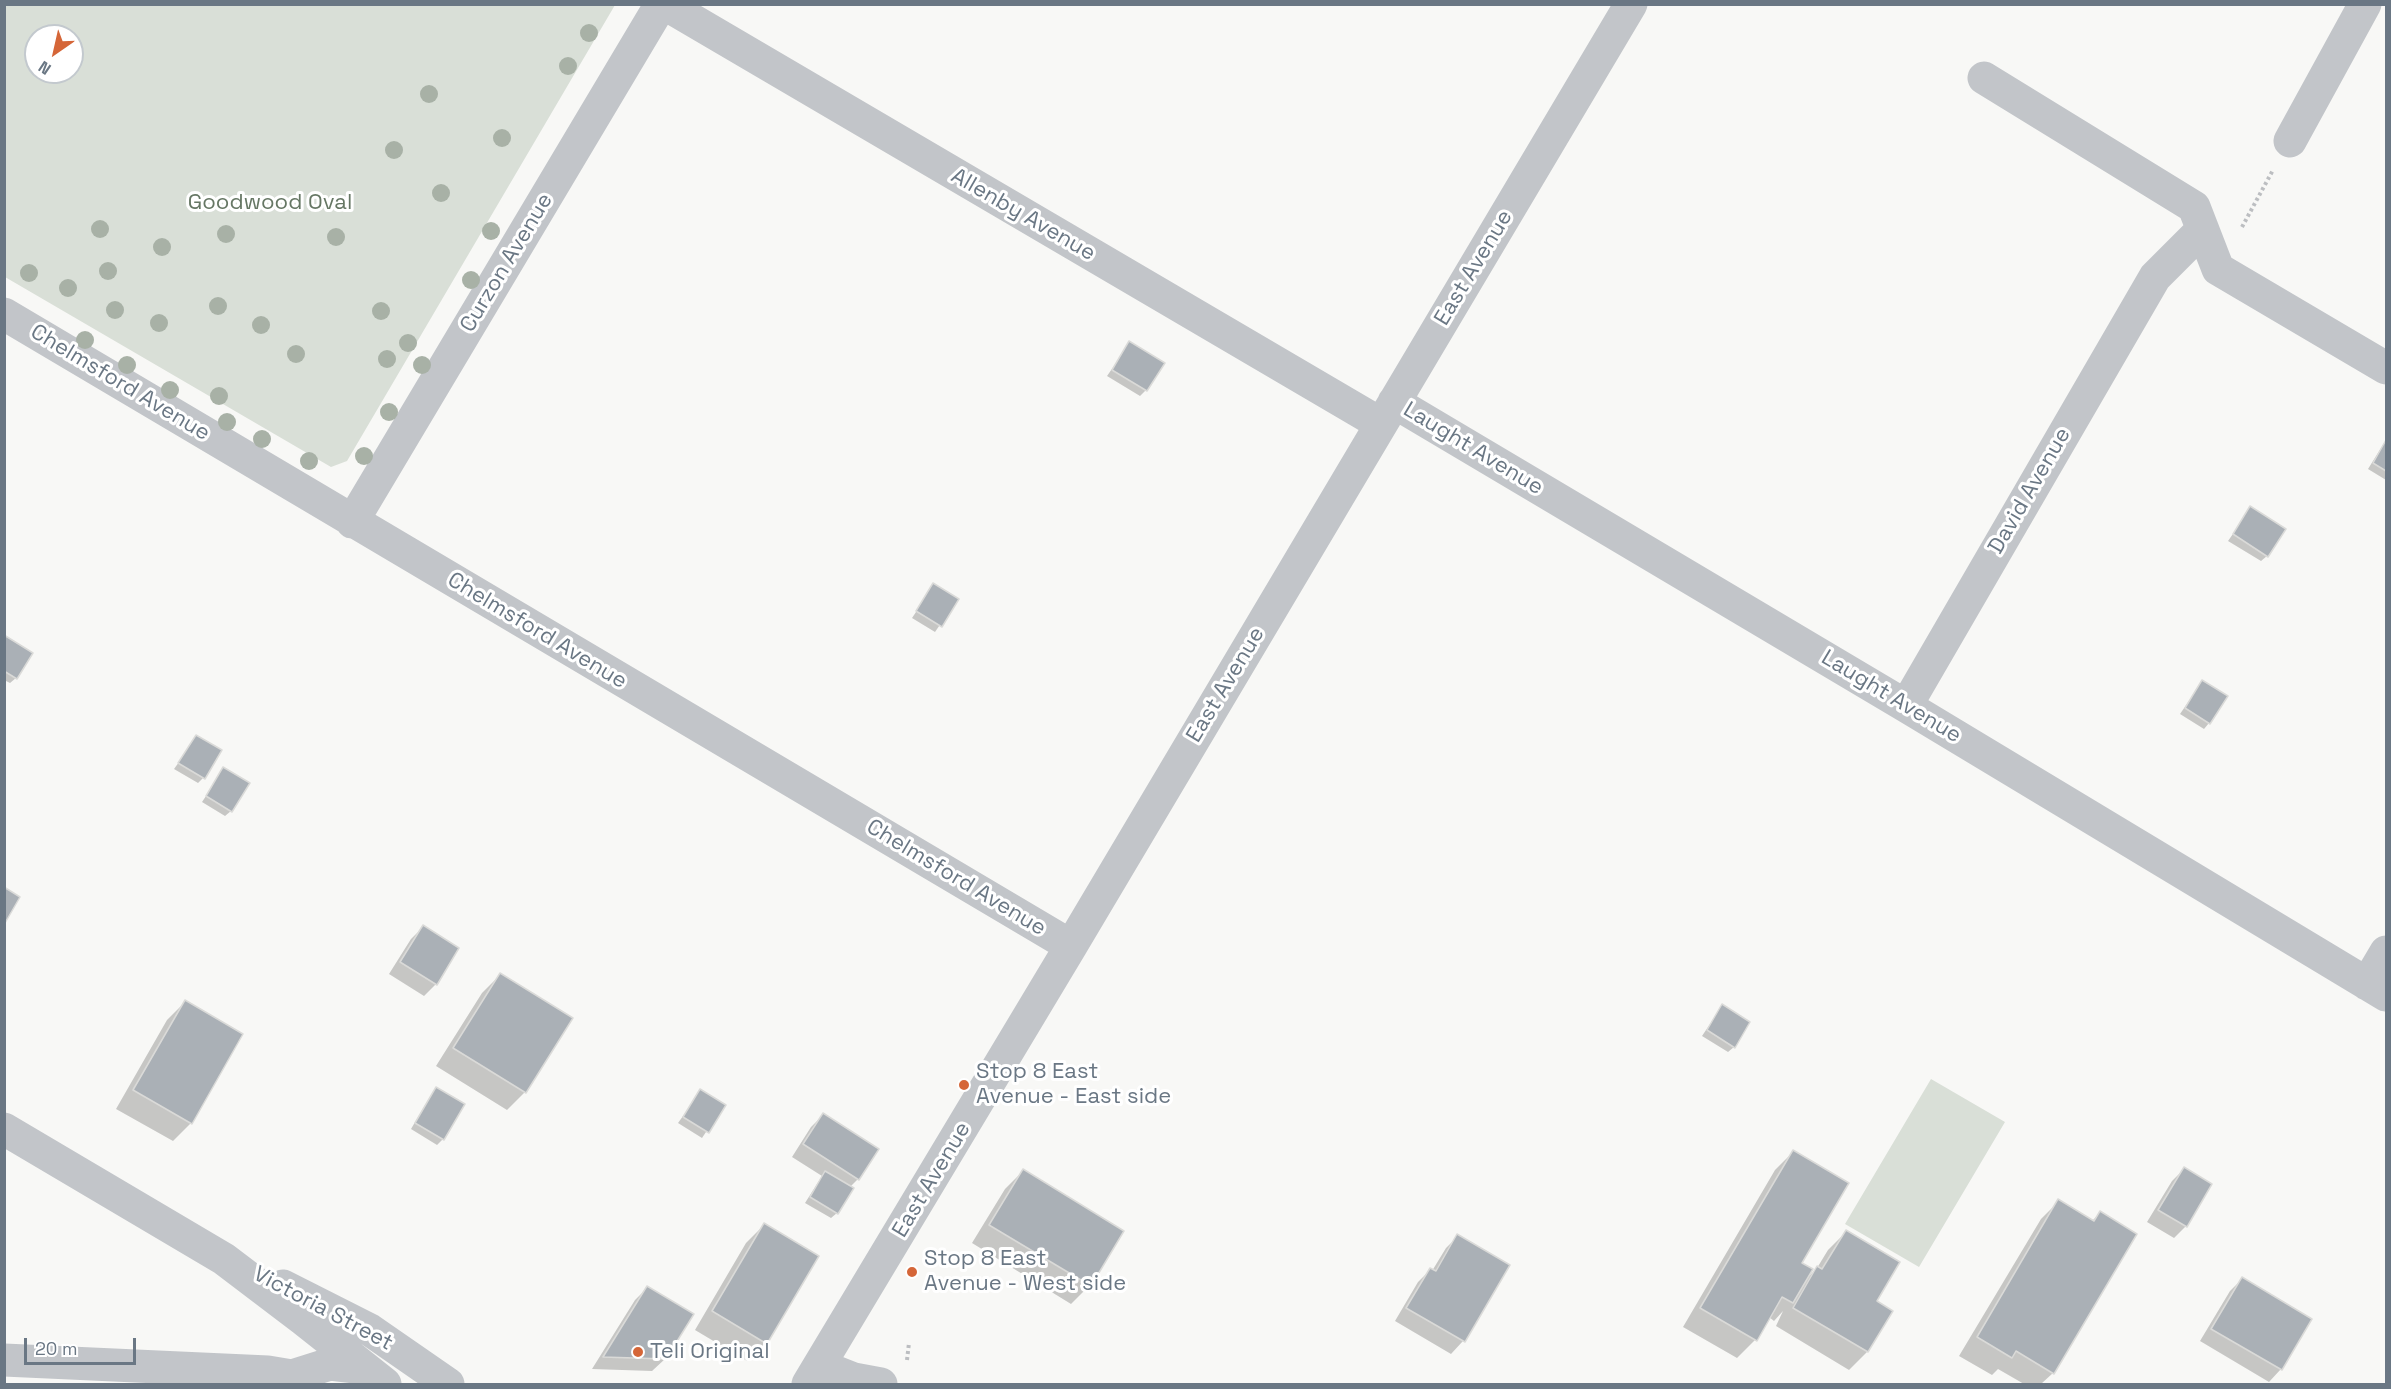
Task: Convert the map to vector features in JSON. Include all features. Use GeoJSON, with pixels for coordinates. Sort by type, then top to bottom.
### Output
{"type":"FeatureCollection","features":[{"type":"Feature","properties":{"kind":"street","name":"Allenby Avenue"},"geometry":{"type":"LineString","coordinates":[[663,4],[1388,413]]}},
{"type":"Feature","properties":{"kind":"street","name":"Curzon Avenue"},"geometry":{"type":"LineString","coordinates":[[352,522],[663,4]]}},
{"type":"Feature","properties":{"kind":"street","name":"East Avenue"},"geometry":{"type":"LineString","coordinates":[[814,1375],[1631,4]]}},
{"type":"Feature","properties":{"kind":"street"},"geometry":{"type":"LineString","coordinates":[[2290,141],[2366,4]]}},
{"type":"Feature","properties":{"kind":"street"},"geometry":{"type":"LineString","coordinates":[[1984,78],[2194,207],[2218,269],[2386,368]]}},
{"type":"Feature","properties":{"kind":"street","name":"David Avenue"},"geometry":{"type":"LineString","coordinates":[[1906,706],[2155,276],[2202,230]]}},
{"type":"Feature","properties":{"kind":"street","name":"Chelmsford Avenue"},"geometry":{"type":"LineString","coordinates":[[4,314],[1071,946]]}},
{"type":"Feature","properties":{"kind":"street","name":"Laught Avenue"},"geometry":{"type":"LineString","coordinates":[[1388,413],[1906,706],[2377,990]]}},
{"type":"Feature","properties":{"kind":"street"},"geometry":{"type":"LineString","coordinates":[[2377,990],[2386,952]]}},
{"type":"Feature","properties":{"kind":"street","name":"Victoria Street"},"geometry":{"type":"LineString","coordinates":[[4,1129],[224,1259],[289,1288],[370,1330],[448,1384]]}},
{"type":"Feature","properties":{"kind":"street","name":"Victoria Street"},"geometry":{"type":"LineString","coordinates":[[224,1259],[375,1376]]}},
{"type":"Feature","properties":{"kind":"street"},"geometry":{"type":"LineString","coordinates":[[4,1360],[268,1372],[292,1376],[330,1364],[375,1376]]}},
{"type":"Feature","properties":{"kind":"street"},"geometry":{"type":"LineString","coordinates":[[814,1375],[881,1384]]}},
{"type":"Feature","properties":{"kind":"path"},"geometry":{"type":"LineString","coordinates":[[2218,269],[2290,141]]}},
{"type":"Feature","properties":{"kind":"green space","name":"Goodwood Oval"},"geometry":{"type":"Polygon","coordinates":[[[5,4],[615,4],[347,461],[331,467],[5,277],[5,4]]]}},
{"type":"Feature","properties":{"kind":"green space"},"geometry":{"type":"Polygon","coordinates":[[[1931,1079],[2005,1122],[1919,1267],[1845,1224],[1931,1079]]]}},
{"type":"Feature","properties":{"kind":"building"},"geometry":{"type":"Polygon","coordinates":[[[1129,341],[1165,363],[1147,391],[1112,370],[1129,341]]]}},
{"type":"Feature","properties":{"kind":"building"},"geometry":{"type":"Polygon","coordinates":[[[2386,440],[2386,471],[2373,463],[2386,440]]]}},
{"type":"Feature","properties":{"kind":"building"},"geometry":{"type":"Polygon","coordinates":[[[2250,506],[2286,529],[2268,557],[2233,534],[2250,506]]]}},
{"type":"Feature","properties":{"kind":"building"},"geometry":{"type":"Polygon","coordinates":[[[933,583],[959,599],[942,627],[916,611],[933,583]]]}},
{"type":"Feature","properties":{"kind":"building"},"geometry":{"type":"Polygon","coordinates":[[[4,635],[33,653],[17,679],[4,671],[4,635]]]}},
{"type":"Feature","properties":{"kind":"building"},"geometry":{"type":"Polygon","coordinates":[[[2202,680],[2228,696],[2210,724],[2185,708],[2202,680]]]}},
{"type":"Feature","properties":{"kind":"building"},"geometry":{"type":"Polygon","coordinates":[[[196,735],[222,750],[205,779],[178,763],[196,735]]]}},
{"type":"Feature","properties":{"kind":"building"},"geometry":{"type":"Polygon","coordinates":[[[223,767],[250,783],[232,812],[206,796],[223,767]]]}},
{"type":"Feature","properties":{"kind":"building"},"geometry":{"type":"Polygon","coordinates":[[[4,887],[20,897],[5,923],[4,922],[4,887]]]}},
{"type":"Feature","properties":{"kind":"building"},"geometry":{"type":"Polygon","coordinates":[[[423,925],[459,948],[437,985],[400,962],[423,925]]]}},
{"type":"Feature","properties":{"kind":"building"},"geometry":{"type":"Polygon","coordinates":[[[500,973],[573,1018],[526,1093],[453,1048],[500,973]]]}},
{"type":"Feature","properties":{"kind":"building"},"geometry":{"type":"Polygon","coordinates":[[[185,1000],[243,1034],[192,1124],[133,1090],[185,1000]]]}},
{"type":"Feature","properties":{"kind":"building"},"geometry":{"type":"Polygon","coordinates":[[[1722,1004],[1750,1022],[1735,1048],[1707,1030],[1722,1004]]]}},
{"type":"Feature","properties":{"kind":"building"},"geometry":{"type":"Polygon","coordinates":[[[436,1087],[465,1104],[444,1140],[415,1123],[436,1087]]]}},
{"type":"Feature","properties":{"kind":"building"},"geometry":{"type":"Polygon","coordinates":[[[700,1089],[726,1105],[709,1133],[683,1117],[700,1089]]]}},
{"type":"Feature","properties":{"kind":"building"},"geometry":{"type":"Polygon","coordinates":[[[823,1113],[879,1149],[859,1180],[803,1144],[823,1113]]]}},
{"type":"Feature","properties":{"kind":"building"},"geometry":{"type":"Polygon","coordinates":[[[1793,1150],[1849,1183],[1802,1263],[1813,1269],[1793,1303],[1782,1297],[1757,1341],[1700,1308],[1793,1150]]]}},
{"type":"Feature","properties":{"kind":"building"},"geometry":{"type":"Polygon","coordinates":[[[2184,1167],[2212,1184],[2187,1227],[2158,1210],[2184,1167]]]}},
{"type":"Feature","properties":{"kind":"building"},"geometry":{"type":"Polygon","coordinates":[[[1023,1169],[1124,1231],[1091,1286],[989,1225],[1023,1169]]]}},
{"type":"Feature","properties":{"kind":"building"},"geometry":{"type":"Polygon","coordinates":[[[825,1171],[854,1188],[838,1214],[810,1197],[825,1171]]]}},
{"type":"Feature","properties":{"kind":"building"},"geometry":{"type":"Polygon","coordinates":[[[2058,1199],[2094,1221],[2100,1211],[2137,1234],[2054,1374],[2016,1351],[2012,1358],[1977,1337],[2058,1199]]]}},
{"type":"Feature","properties":{"kind":"building"},"geometry":{"type":"Polygon","coordinates":[[[764,1223],[819,1256],[767,1344],[712,1311],[764,1223]]]}},
{"type":"Feature","properties":{"kind":"building"},"geometry":{"type":"Polygon","coordinates":[[[1846,1230],[1900,1262],[1877,1301],[1893,1311],[1868,1352],[1793,1308],[1817,1266],[1822,1269],[1846,1230]]]}},
{"type":"Feature","properties":{"kind":"building"},"geometry":{"type":"Polygon","coordinates":[[[1457,1234],[1510,1265],[1465,1342],[1406,1308],[1430,1268],[1436,1271],[1457,1234]]]}},
{"type":"Feature","properties":{"kind":"building"},"geometry":{"type":"Polygon","coordinates":[[[2242,1277],[2312,1319],[2282,1370],[2211,1329],[2242,1277]]]}},
{"type":"Feature","properties":{"kind":"building"},"geometry":{"type":"Polygon","coordinates":[[[647,1286],[694,1314],[666,1359],[603,1357],[647,1286]]]}},
{"type":"Feature","properties":{"kind":"place","name":"Stop 8 East Avenue - East side"},"geometry":{"type":"Point","coordinates":[964,1085]}},
{"type":"Feature","properties":{"kind":"place","name":"Stop 8 East Avenue - West side"},"geometry":{"type":"Point","coordinates":[912,1272]}},
{"type":"Feature","properties":{"kind":"place","name":"Teli Original"},"geometry":{"type":"Point","coordinates":[638,1352]}}]}
